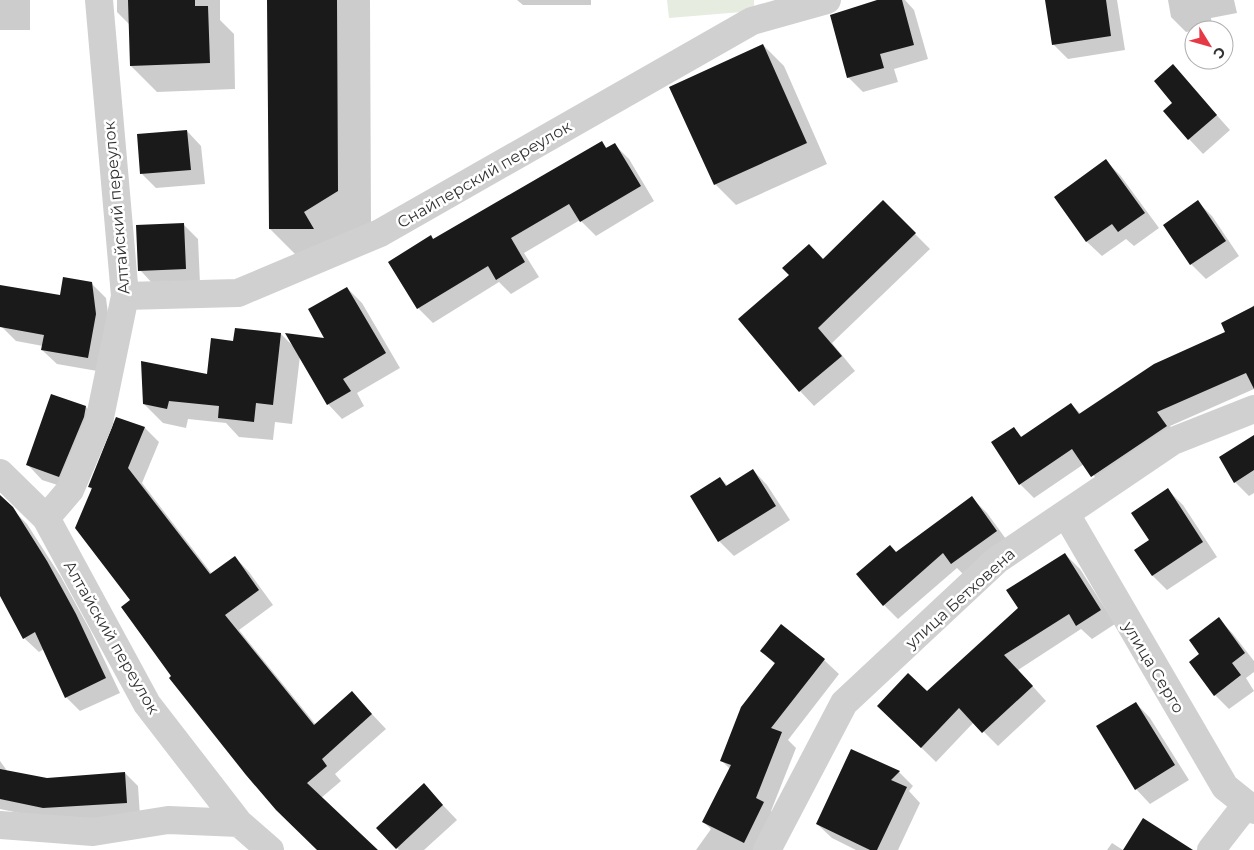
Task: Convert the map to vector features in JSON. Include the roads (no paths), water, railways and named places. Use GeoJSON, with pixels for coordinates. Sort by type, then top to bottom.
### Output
{"type":"FeatureCollection","features":[{"type":"Feature","properties":{"kind":"street","name":"Алтайский переулок"},"geometry":{"type":"LineString","coordinates":[[46,518],[70,490],[99,422],[125,296],[99,0]]}},
{"type":"Feature","properties":{"kind":"street","name":"Снайперский переулок"},"geometry":{"type":"LineString","coordinates":[[125,296],[238,293],[380,233],[752,21],[827,0]]}},
{"type":"Feature","properties":{"kind":"street","name":"улица Бетховена"},"geometry":{"type":"LineString","coordinates":[[767,850],[844,703],[997,560],[1173,441],[1254,408]]}},
{"type":"Feature","properties":{"kind":"street","name":"Алтайский переулок"},"geometry":{"type":"LineString","coordinates":[[0,473],[46,518],[147,704],[240,823],[270,850]]}},
{"type":"Feature","properties":{"kind":"street","name":"улица Серго"},"geometry":{"type":"LineString","coordinates":[[1066,514],[1225,787],[1250,807]]}},
{"type":"Feature","properties":{"kind":"street"},"geometry":{"type":"LineString","coordinates":[[1211,850],[1250,807]]}},
{"type":"Feature","properties":{"kind":"street"},"geometry":{"type":"LineString","coordinates":[[0,825],[92,832],[168,820],[240,823]]}}]}
